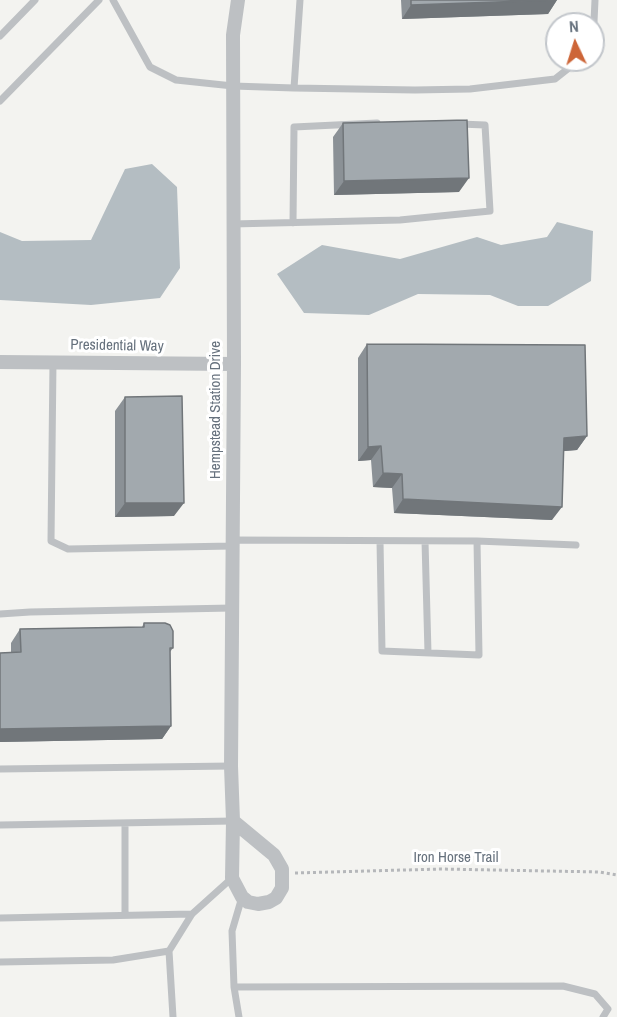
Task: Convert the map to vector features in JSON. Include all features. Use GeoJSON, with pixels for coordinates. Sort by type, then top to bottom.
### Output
{"type":"FeatureCollection","features":[{"type":"Feature","properties":{"kind":"street","name":"Hempstead Station Drive"},"geometry":{"type":"LineString","coordinates":[[238,0],[233,35],[234,364],[231,766],[232,878],[242,897]]}},
{"type":"Feature","properties":{"kind":"street","name":"Presidential Way"},"geometry":{"type":"LineString","coordinates":[[0,362],[234,364]]}},
{"type":"Feature","properties":{"kind":"street"},"geometry":{"type":"LineString","coordinates":[[233,821],[274,855],[284,874],[282,888],[276,898],[269,902],[258,904],[248,902],[242,897]]}},
{"type":"Feature","properties":{"kind":"lane"},"geometry":{"type":"LineString","coordinates":[[0,36],[35,0]]}},
{"type":"Feature","properties":{"kind":"lane"},"geometry":{"type":"LineString","coordinates":[[0,100],[99,0]]}},
{"type":"Feature","properties":{"kind":"lane"},"geometry":{"type":"LineString","coordinates":[[113,0],[150,67],[177,80],[233,86],[294,88],[470,89],[555,79],[564,72]]}},
{"type":"Feature","properties":{"kind":"lane"},"geometry":{"type":"LineString","coordinates":[[294,88],[300,0]]}},
{"type":"Feature","properties":{"kind":"lane"},"geometry":{"type":"LineString","coordinates":[[293,223],[294,127],[368,122],[391,123]]}},
{"type":"Feature","properties":{"kind":"lane"},"geometry":{"type":"LineString","coordinates":[[232,224],[400,220],[490,211],[485,125],[450,124]]}},
{"type":"Feature","properties":{"kind":"lane"},"geometry":{"type":"LineString","coordinates":[[53,362],[51,541],[68,549],[380,541],[477,541],[576,545]]}},
{"type":"Feature","properties":{"kind":"lane"},"geometry":{"type":"LineString","coordinates":[[380,541],[382,651],[479,655],[477,541]]}},
{"type":"Feature","properties":{"kind":"lane"},"geometry":{"type":"LineString","coordinates":[[425,541],[428,653]]}},
{"type":"Feature","properties":{"kind":"lane"},"geometry":{"type":"LineString","coordinates":[[0,614],[232,608]]}},
{"type":"Feature","properties":{"kind":"lane"},"geometry":{"type":"LineString","coordinates":[[0,769],[231,766]]}},
{"type":"Feature","properties":{"kind":"lane"},"geometry":{"type":"LineString","coordinates":[[0,825],[233,821]]}},
{"type":"Feature","properties":{"kind":"lane"},"geometry":{"type":"LineString","coordinates":[[125,823],[125,914]]}},
{"type":"Feature","properties":{"kind":"lane"},"geometry":{"type":"LineString","coordinates":[[173,1017],[169,951],[192,914],[232,878]]}},
{"type":"Feature","properties":{"kind":"lane"},"geometry":{"type":"LineString","coordinates":[[239,1017],[234,987],[232,931],[242,897]]}},
{"type":"Feature","properties":{"kind":"lane"},"geometry":{"type":"LineString","coordinates":[[0,918],[192,914]]}},
{"type":"Feature","properties":{"kind":"lane"},"geometry":{"type":"LineString","coordinates":[[0,962],[113,960],[169,951]]}},
{"type":"Feature","properties":{"kind":"lane"},"geometry":{"type":"LineString","coordinates":[[234,987],[563,986],[595,994],[608,1009],[603,1017]]}},
{"type":"Feature","properties":{"kind":"path","name":"Iron Horse Trail"},"geometry":{"type":"LineString","coordinates":[[295,873],[441,869],[600,872],[617,875]]}},
{"type":"Feature","properties":{"kind":"shaded area"},"geometry":{"type":"Polygon","coordinates":[[[152,164],[177,187],[180,268],[160,298],[91,305],[0,300],[0,232],[22,241],[91,240],[125,169],[152,164]]]}},
{"type":"Feature","properties":{"kind":"shaded area"},"geometry":{"type":"Polygon","coordinates":[[[557,222],[593,231],[591,281],[548,306],[518,306],[490,295],[418,294],[369,315],[304,313],[277,274],[322,245],[400,259],[477,237],[501,245],[547,237],[557,222]]]}},
{"type":"Feature","properties":{"kind":"building"},"geometry":{"type":"Polygon","coordinates":[[[411,0],[554,0],[411,5],[411,0]]]}},
{"type":"Feature","properties":{"kind":"building"},"geometry":{"type":"Polygon","coordinates":[[[467,120],[469,178],[344,181],[343,123],[467,120]]]}},
{"type":"Feature","properties":{"kind":"building"},"geometry":{"type":"Polygon","coordinates":[[[367,344],[585,345],[587,436],[564,438],[562,507],[403,499],[402,474],[383,473],[381,446],[368,447],[367,344]]]}},
{"type":"Feature","properties":{"kind":"building"},"geometry":{"type":"Polygon","coordinates":[[[182,396],[184,503],[125,503],[125,397],[182,396]]]}},
{"type":"Feature","properties":{"kind":"building"},"geometry":{"type":"Polygon","coordinates":[[[144,623],[165,623],[170,625],[173,631],[173,648],[170,648],[171,726],[0,729],[0,653],[21,652],[20,629],[144,627],[144,623]]]}}]}
